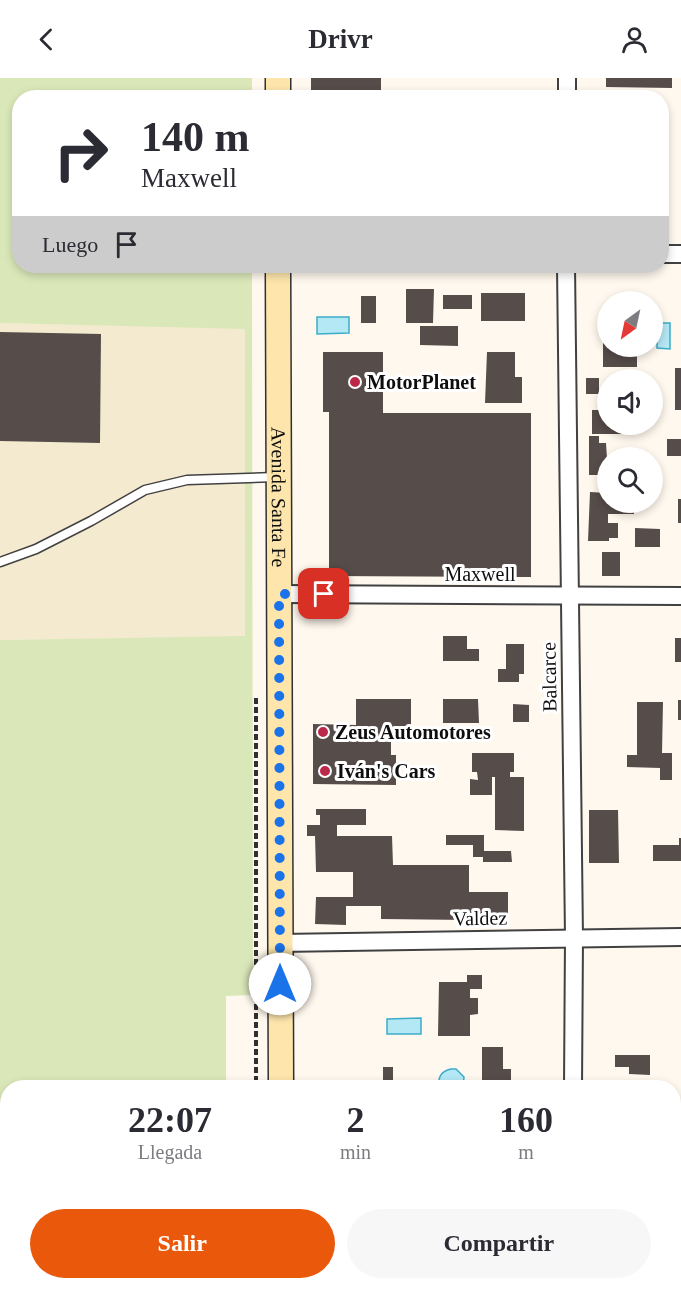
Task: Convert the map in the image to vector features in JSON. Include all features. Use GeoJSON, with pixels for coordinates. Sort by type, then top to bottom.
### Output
{"type":"FeatureCollection","features":[{"type":"Feature","properties":{"kind":"main road","name":"Avenida Santa Fe"},"geometry":{"type":"LineString","coordinates":[[278,273],[281,1080]]}},
{"type":"Feature","properties":{"kind":"street","name":"Balcarce"},"geometry":{"type":"LineString","coordinates":[[566,273],[574,938],[573,1080]]}},
{"type":"Feature","properties":{"kind":"street","name":"Maxwell"},"geometry":{"type":"LineString","coordinates":[[279,594],[681,596]]}},
{"type":"Feature","properties":{"kind":"street","name":"Valdez"},"geometry":{"type":"LineString","coordinates":[[280,943],[681,938]]}},
{"type":"Feature","properties":{"kind":"lane"},"geometry":{"type":"LineString","coordinates":[[0,562],[36,549],[145,490],[187,480],[279,477]]}},
{"type":"Feature","properties":{"kind":"shaded area"},"geometry":{"type":"Polygon","coordinates":[[[0,323],[245,328],[245,637],[0,640],[0,323]]]}},
{"type":"Feature","properties":{"kind":"green space"},"geometry":{"type":"Polygon","coordinates":[[[0,78],[252,78],[252,90],[12,90],[12,273],[252,273],[253,995],[226,996],[226,1080],[0,1080],[0,640],[245,636],[245,329],[0,323],[0,78]]]}},
{"type":"Feature","properties":{"kind":"water"},"geometry":{"type":"Polygon","coordinates":[[[317,317],[349,317],[349,333],[317,334],[317,317]]]}},
{"type":"Feature","properties":{"kind":"water"},"geometry":{"type":"Polygon","coordinates":[[[663,323],[670,323],[670,349],[663,348],[663,323]]]}},
{"type":"Feature","properties":{"kind":"water"},"geometry":{"type":"Polygon","coordinates":[[[421,1018],[421,1034],[387,1034],[387,1019],[421,1018]]]}},
{"type":"Feature","properties":{"kind":"water"},"geometry":{"type":"Polygon","coordinates":[[[456,1069],[464,1077],[464,1080],[439,1080],[445,1071],[456,1069]]]}},
{"type":"Feature","properties":{"kind":"building"},"geometry":{"type":"Polygon","coordinates":[[[311,78],[381,78],[381,90],[311,90],[311,78]]]}},
{"type":"Feature","properties":{"kind":"building"},"geometry":{"type":"Polygon","coordinates":[[[606,78],[672,78],[672,88],[606,87],[606,78]]]}},
{"type":"Feature","properties":{"kind":"building"},"geometry":{"type":"Polygon","coordinates":[[[406,289],[434,289],[433,323],[406,323],[406,289]]]}},
{"type":"Feature","properties":{"kind":"building"},"geometry":{"type":"Polygon","coordinates":[[[481,293],[525,293],[525,321],[481,321],[481,293]]]}},
{"type":"Feature","properties":{"kind":"building"},"geometry":{"type":"Polygon","coordinates":[[[443,295],[472,295],[472,309],[443,309],[443,295]]]}},
{"type":"Feature","properties":{"kind":"building"},"geometry":{"type":"Polygon","coordinates":[[[361,296],[376,296],[376,323],[361,323],[361,296]]]}},
{"type":"Feature","properties":{"kind":"building"},"geometry":{"type":"Polygon","coordinates":[[[420,326],[458,326],[458,346],[420,345],[420,326]]]}},
{"type":"Feature","properties":{"kind":"building"},"geometry":{"type":"Polygon","coordinates":[[[0,332],[101,334],[100,443],[0,441],[0,332]]]}},
{"type":"Feature","properties":{"kind":"building"},"geometry":{"type":"Polygon","coordinates":[[[323,352],[383,352],[383,413],[531,413],[531,577],[329,576],[329,412],[323,412],[323,352]]]}},
{"type":"Feature","properties":{"kind":"building"},"geometry":{"type":"Polygon","coordinates":[[[487,352],[515,352],[515,377],[522,377],[522,403],[485,403],[487,352]]]}},
{"type":"Feature","properties":{"kind":"building"},"geometry":{"type":"Polygon","coordinates":[[[603,357],[637,357],[637,367],[603,367],[603,357]]]}},
{"type":"Feature","properties":{"kind":"building"},"geometry":{"type":"Polygon","coordinates":[[[675,368],[681,368],[681,410],[675,410],[675,368]]]}},
{"type":"Feature","properties":{"kind":"building"},"geometry":{"type":"Polygon","coordinates":[[[586,378],[597,378],[597,394],[586,394],[586,378]]]}},
{"type":"Feature","properties":{"kind":"building"},"geometry":{"type":"Polygon","coordinates":[[[592,410],[597,410],[597,434],[592,434],[592,410]]]}},
{"type":"Feature","properties":{"kind":"building"},"geometry":{"type":"Polygon","coordinates":[[[589,436],[599,436],[599,443],[606,443],[606,447],[597,447],[597,475],[589,475],[589,436]]]}},
{"type":"Feature","properties":{"kind":"building"},"geometry":{"type":"Polygon","coordinates":[[[667,439],[681,439],[681,456],[667,456],[667,439]]]}},
{"type":"Feature","properties":{"kind":"building"},"geometry":{"type":"Polygon","coordinates":[[[590,492],[597,492],[597,513],[634,513],[608,514],[608,523],[618,523],[618,538],[609,538],[609,541],[588,541],[590,492]]]}},
{"type":"Feature","properties":{"kind":"building"},"geometry":{"type":"Polygon","coordinates":[[[678,499],[681,499],[681,523],[678,523],[678,499]]]}},
{"type":"Feature","properties":{"kind":"building"},"geometry":{"type":"Polygon","coordinates":[[[635,528],[660,529],[660,547],[635,547],[635,528]]]}},
{"type":"Feature","properties":{"kind":"building"},"geometry":{"type":"Polygon","coordinates":[[[602,552],[620,552],[620,576],[602,576],[602,552]]]}},
{"type":"Feature","properties":{"kind":"building"},"geometry":{"type":"Polygon","coordinates":[[[443,636],[467,636],[467,649],[479,649],[479,661],[443,661],[443,636]]]}},
{"type":"Feature","properties":{"kind":"building"},"geometry":{"type":"Polygon","coordinates":[[[675,638],[681,638],[681,662],[675,662],[675,638]]]}},
{"type":"Feature","properties":{"kind":"building"},"geometry":{"type":"Polygon","coordinates":[[[506,644],[524,644],[524,674],[519,674],[519,682],[498,682],[498,669],[506,669],[506,644]]]}},
{"type":"Feature","properties":{"kind":"building"},"geometry":{"type":"Polygon","coordinates":[[[356,699],[411,699],[411,728],[391,728],[391,755],[396,755],[396,785],[313,784],[313,724],[356,725],[356,699]]]}},
{"type":"Feature","properties":{"kind":"building"},"geometry":{"type":"Polygon","coordinates":[[[443,699],[478,699],[479,723],[443,723],[443,699]]]}},
{"type":"Feature","properties":{"kind":"building"},"geometry":{"type":"Polygon","coordinates":[[[678,700],[681,700],[681,720],[678,720],[678,700]]]}},
{"type":"Feature","properties":{"kind":"building"},"geometry":{"type":"Polygon","coordinates":[[[637,702],[663,702],[662,753],[672,753],[672,780],[660,780],[660,768],[627,767],[627,755],[637,755],[637,702]]]}},
{"type":"Feature","properties":{"kind":"building"},"geometry":{"type":"Polygon","coordinates":[[[513,704],[529,705],[529,722],[513,722],[513,704]]]}},
{"type":"Feature","properties":{"kind":"building"},"geometry":{"type":"Polygon","coordinates":[[[472,753],[514,753],[514,772],[510,772],[510,777],[524,777],[524,831],[495,830],[495,777],[492,777],[492,795],[470,795],[470,779],[478,780],[477,772],[472,772],[472,753]]]}},
{"type":"Feature","properties":{"kind":"building"},"geometry":{"type":"Polygon","coordinates":[[[316,809],[366,809],[366,825],[337,825],[337,836],[392,836],[393,865],[469,865],[469,892],[508,892],[508,915],[469,914],[469,920],[381,919],[381,906],[346,906],[346,925],[315,924],[316,897],[353,897],[353,872],[316,872],[315,836],[307,836],[307,825],[320,825],[320,815],[316,815],[316,809]]]}},
{"type":"Feature","properties":{"kind":"building"},"geometry":{"type":"Polygon","coordinates":[[[589,810],[618,810],[619,863],[589,863],[589,810]]]}},
{"type":"Feature","properties":{"kind":"building"},"geometry":{"type":"Polygon","coordinates":[[[446,835],[484,835],[484,851],[511,851],[512,862],[483,862],[483,857],[473,857],[473,845],[446,845],[446,835]]]}},
{"type":"Feature","properties":{"kind":"building"},"geometry":{"type":"Polygon","coordinates":[[[679,838],[681,838],[681,861],[653,861],[653,845],[679,845],[679,838]]]}},
{"type":"Feature","properties":{"kind":"building"},"geometry":{"type":"Polygon","coordinates":[[[467,975],[482,975],[482,989],[470,989],[470,998],[478,998],[478,1014],[470,1015],[470,1036],[438,1036],[439,982],[467,982],[467,975]]]}},
{"type":"Feature","properties":{"kind":"building"},"geometry":{"type":"Polygon","coordinates":[[[482,1047],[503,1047],[503,1069],[511,1069],[511,1080],[482,1080],[482,1047]]]}},
{"type":"Feature","properties":{"kind":"building"},"geometry":{"type":"Polygon","coordinates":[[[615,1055],[650,1055],[650,1075],[629,1074],[629,1067],[615,1067],[615,1055]]]}},
{"type":"Feature","properties":{"kind":"building"},"geometry":{"type":"Polygon","coordinates":[[[383,1067],[393,1067],[393,1080],[383,1080],[383,1067]]]}},
{"type":"Feature","properties":{"kind":"place","name":"MotorPlanet"},"geometry":{"type":"Point","coordinates":[355,382]}},
{"type":"Feature","properties":{"kind":"place","name":"Zeus Automotores"},"geometry":{"type":"Point","coordinates":[323,732]}},
{"type":"Feature","properties":{"kind":"place","name":"Iván's Cars"},"geometry":{"type":"Point","coordinates":[325,771]}},
{"type":"Feature","properties":{"kind":"route"},"geometry":{"type":"LineString","coordinates":[[280,984],[279,594],[324,594]]}}]}
